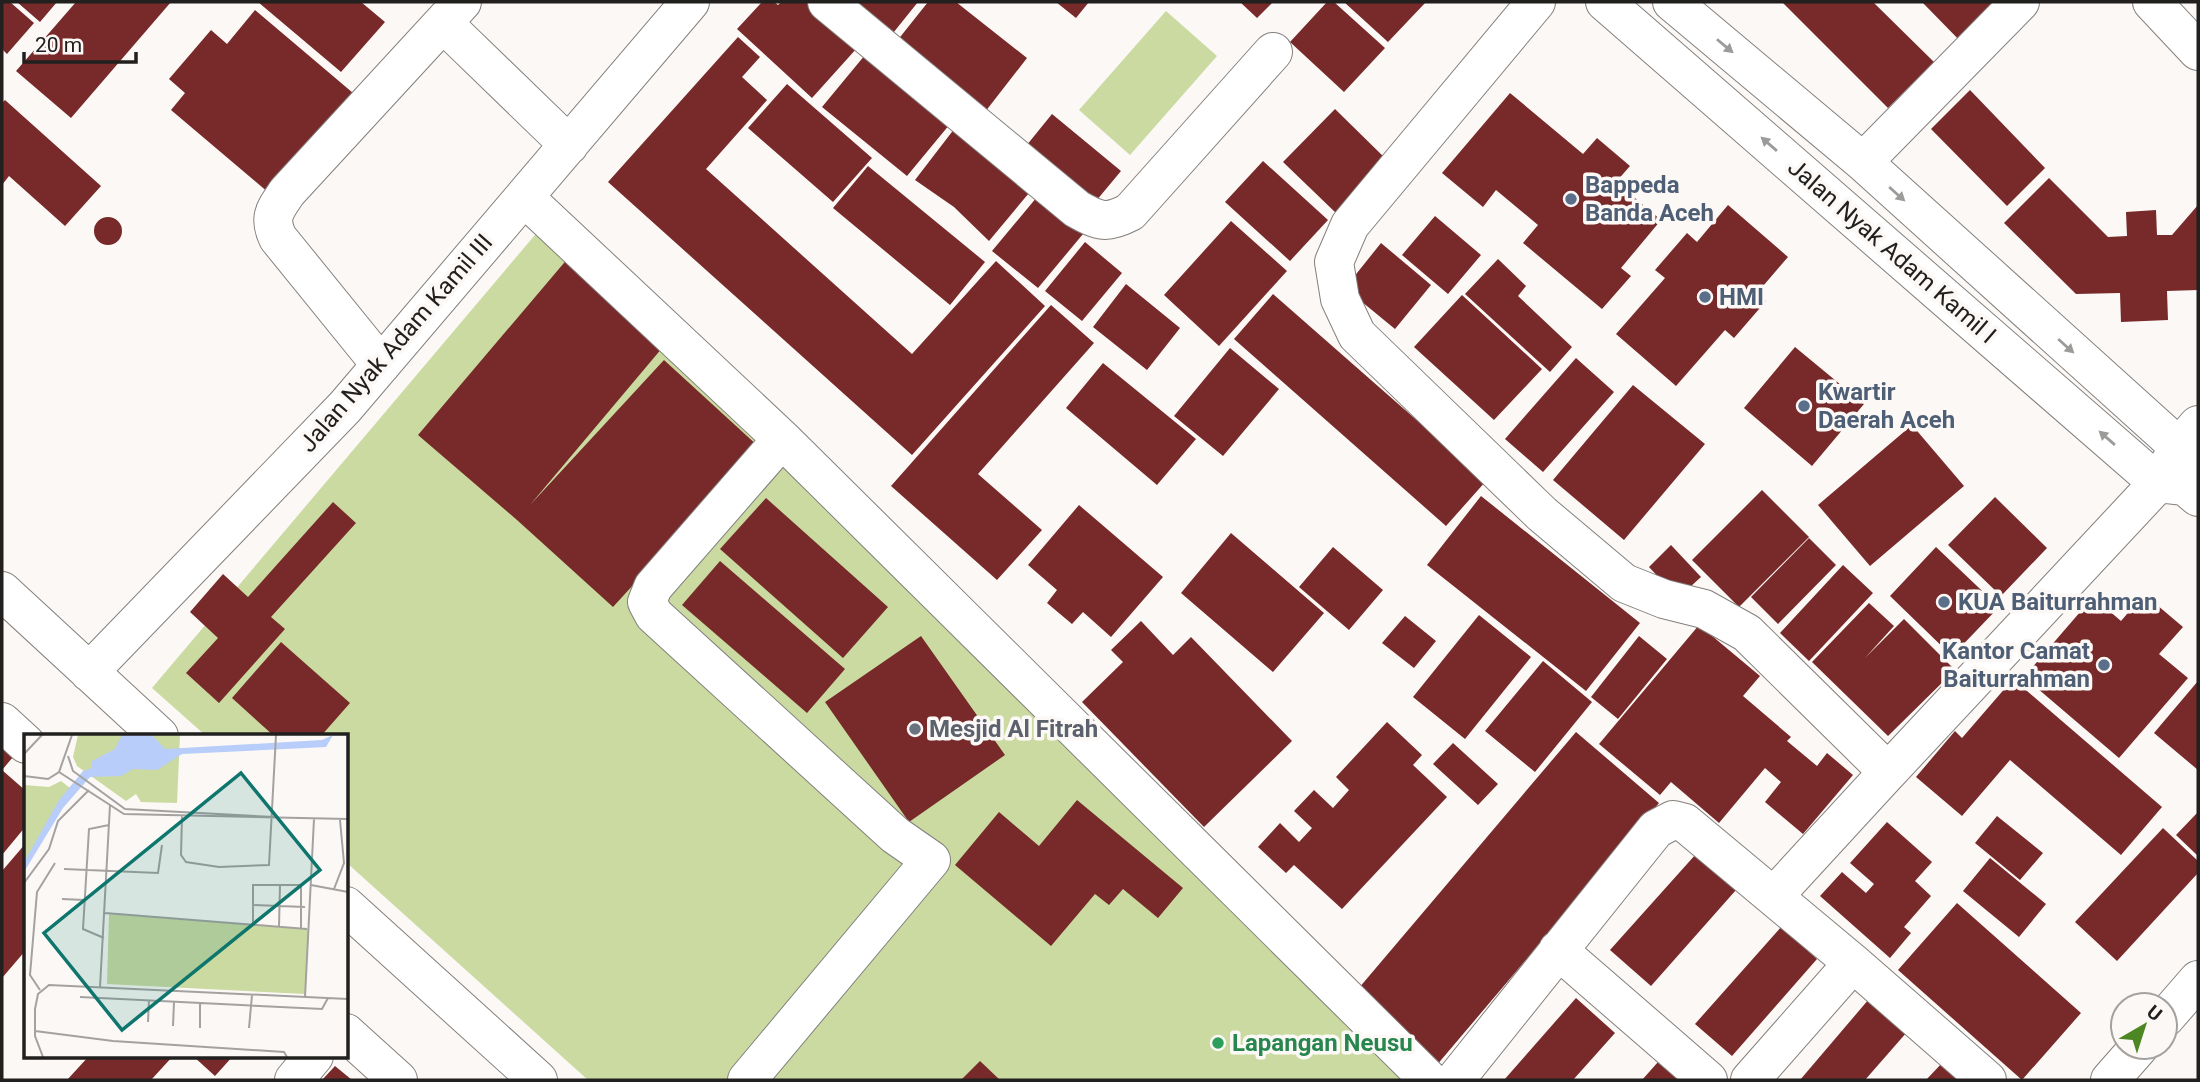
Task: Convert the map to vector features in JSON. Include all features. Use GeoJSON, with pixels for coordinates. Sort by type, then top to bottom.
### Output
{"type":"FeatureCollection","features":[{"type":"Feature","properties":{"kind":"street","name":"Jalan Nyak Adam Kamil III"},"geometry":{"type":"LineString","coordinates":[[89,672],[345,407],[690,2]]}},
{"type":"Feature","properties":{"kind":"street"},"geometry":{"type":"LineString","coordinates":[[827,2],[1077,209],[1096,220],[1114,221],[1130,212],[1273,52]]}},
{"type":"Feature","properties":{"kind":"street"},"geometry":{"type":"LineString","coordinates":[[1536,2],[1350,225],[1334,262],[1340,299],[1357,335],[1542,514],[1624,583],[1664,600],[1704,609],[1747,633],[1888,772]]}},
{"type":"Feature","properties":{"kind":"street","name":"Jalan Nyak Adam Kamil I"},"geometry":{"type":"LineString","coordinates":[[1605,2],[2181,489]]}},
{"type":"Feature","properties":{"kind":"street","name":"Jalan Nyak Adam Kamil I"},"geometry":{"type":"LineString","coordinates":[[1672,2],[2188,436]]}},
{"type":"Feature","properties":{"kind":"street"},"geometry":{"type":"LineString","coordinates":[[1863,162],[2020,2]]}},
{"type":"Feature","properties":{"kind":"street"},"geometry":{"type":"LineString","coordinates":[[2152,2],[2198,51]]}},
{"type":"Feature","properties":{"kind":"street"},"geometry":{"type":"LineString","coordinates":[[380,365],[278,238],[272,226],[275,210],[287,192],[457,7],[569,145]]}},
{"type":"Feature","properties":{"kind":"street"},"geometry":{"type":"LineString","coordinates":[[524,197],[782,439],[1429,1080]]}},
{"type":"Feature","properties":{"kind":"street"},"geometry":{"type":"LineString","coordinates":[[1774,896],[1888,772],[2181,489],[2188,436]]}},
{"type":"Feature","properties":{"kind":"street"},"geometry":{"type":"LineString","coordinates":[[747,1080],[931,860],[895,835],[654,615],[648,602],[653,587],[782,439]]}},
{"type":"Feature","properties":{"kind":"street"},"geometry":{"type":"LineString","coordinates":[[2,591],[157,734]]}},
{"type":"Feature","properties":{"kind":"street"},"geometry":{"type":"LineString","coordinates":[[2,722],[24,742]]}},
{"type":"Feature","properties":{"kind":"street"},"geometry":{"type":"LineString","coordinates":[[1455,1080],[1656,829],[1672,820],[1685,823],[1774,896],[1987,1080]]}},
{"type":"Feature","properties":{"kind":"street"},"geometry":{"type":"LineString","coordinates":[[348,908],[538,1080]]}},
{"type":"Feature","properties":{"kind":"street"},"geometry":{"type":"LineString","coordinates":[[1558,950],[1708,1080]]}},
{"type":"Feature","properties":{"kind":"street"},"geometry":{"type":"LineString","coordinates":[[1750,1080],[1853,963]]}},
{"type":"Feature","properties":{"kind":"street"},"geometry":{"type":"LineString","coordinates":[[2179,1002],[2198,980]]}},
{"type":"Feature","properties":{"kind":"street"},"geometry":{"type":"LineString","coordinates":[[348,1035],[398,1080]]}},
{"type":"Feature","properties":{"kind":"street"},"geometry":{"type":"LineString","coordinates":[[294,1080],[312,1058]]}},
{"type":"Feature","properties":{"kind":"street"},"geometry":{"type":"LineString","coordinates":[[2110,1080],[2127,1061]]}},
{"type":"Feature","properties":{"kind":"green space"},"geometry":{"type":"Polygon","coordinates":[[[1166,11],[1217,56],[1130,155],[1079,110],[1166,11]]]}},
{"type":"Feature","properties":{"kind":"green space"},"geometry":{"type":"Polygon","coordinates":[[[540,229],[1442,1080],[588,1080],[348,864],[348,734],[204,734],[152,688],[540,229]]]}},
{"type":"Feature","properties":{"kind":"building"},"geometry":{"type":"Polygon","coordinates":[[[2,2],[10,2],[34,23],[7,54],[2,49],[2,2]]]}},
{"type":"Feature","properties":{"kind":"building"},"geometry":{"type":"Polygon","coordinates":[[[17,2],[57,2],[40,22],[17,2]]]}},
{"type":"Feature","properties":{"kind":"building"},"geometry":{"type":"Polygon","coordinates":[[[76,2],[171,2],[71,118],[16,71],[76,2]]]}},
{"type":"Feature","properties":{"kind":"building"},"geometry":{"type":"Polygon","coordinates":[[[258,2],[361,2],[385,22],[341,72],[258,2]]]}},
{"type":"Feature","properties":{"kind":"building"},"geometry":{"type":"Polygon","coordinates":[[[762,2],[774,2],[778,5],[781,2],[807,2],[857,48],[812,98],[737,29],[762,2]]]}},
{"type":"Feature","properties":{"kind":"building"},"geometry":{"type":"Polygon","coordinates":[[[833,2],[918,2],[885,43],[833,2]]]}},
{"type":"Feature","properties":{"kind":"building"},"geometry":{"type":"Polygon","coordinates":[[[928,2],[956,2],[1027,58],[978,121],[889,51],[928,2]]]}},
{"type":"Feature","properties":{"kind":"building"},"geometry":{"type":"Polygon","coordinates":[[[1056,2],[1089,2],[1076,18],[1056,2]]]}},
{"type":"Feature","properties":{"kind":"building"},"geometry":{"type":"Polygon","coordinates":[[[1240,2],[1273,2],[1257,18],[1240,2]]]}},
{"type":"Feature","properties":{"kind":"building"},"geometry":{"type":"Polygon","coordinates":[[[1327,2],[1334,2],[1385,48],[1344,92],[1290,42],[1327,2]]]}},
{"type":"Feature","properties":{"kind":"building"},"geometry":{"type":"Polygon","coordinates":[[[1344,2],[1426,2],[1388,42],[1344,2]]]}},
{"type":"Feature","properties":{"kind":"building"},"geometry":{"type":"Polygon","coordinates":[[[1782,2],[1873,2],[1934,62],[1888,108],[1782,2]]]}},
{"type":"Feature","properties":{"kind":"building"},"geometry":{"type":"Polygon","coordinates":[[[1922,2],[2013,2],[1966,47],[1922,2]]]}},
{"type":"Feature","properties":{"kind":"building"},"geometry":{"type":"Polygon","coordinates":[[[255,10],[353,93],[269,193],[171,110],[185,93],[169,79],[211,30],[227,44],[255,10]]]}},
{"type":"Feature","properties":{"kind":"building"},"geometry":{"type":"Polygon","coordinates":[[[738,37],[760,57],[742,77],[767,100],[706,169],[912,354],[996,261],[1045,306],[912,455],[608,182],[738,37]]]}},
{"type":"Feature","properties":{"kind":"building"},"geometry":{"type":"Polygon","coordinates":[[[865,55],[950,124],[907,176],[822,107],[865,55]]]}},
{"type":"Feature","properties":{"kind":"building"},"geometry":{"type":"Polygon","coordinates":[[[787,84],[872,158],[833,202],[748,128],[787,84]]]}},
{"type":"Feature","properties":{"kind":"building"},"geometry":{"type":"Polygon","coordinates":[[[1970,90],[2045,168],[2007,206],[1931,129],[1970,90]]]}},
{"type":"Feature","properties":{"kind":"building","name":"Bappeda Banda Aceh"},"geometry":{"type":"Polygon","coordinates":[[[1510,93],[1583,154],[1597,138],[1630,166],[1616,182],[1661,220],[1621,268],[1631,276],[1602,309],[1523,243],[1538,225],[1496,190],[1483,207],[1442,173],[1510,93]]]}},
{"type":"Feature","properties":{"kind":"building"},"geometry":{"type":"Polygon","coordinates":[[[5,100],[101,186],[65,226],[9,176],[2,185],[2,103],[5,100]]]}},
{"type":"Feature","properties":{"kind":"building"},"geometry":{"type":"Polygon","coordinates":[[[1335,109],[1388,161],[1336,213],[1283,162],[1335,109]]]}},
{"type":"Feature","properties":{"kind":"building"},"geometry":{"type":"Polygon","coordinates":[[[1052,114],[1121,171],[1091,207],[1022,151],[1052,114]]]}},
{"type":"Feature","properties":{"kind":"building"},"geometry":{"type":"Polygon","coordinates":[[[958,124],[1034,187],[989,241],[954,207],[915,180],[958,124]]]}},
{"type":"Feature","properties":{"kind":"building"},"geometry":{"type":"Polygon","coordinates":[[[1263,161],[1328,220],[1290,261],[1225,202],[1263,161]]]}},
{"type":"Feature","properties":{"kind":"building"},"geometry":{"type":"Polygon","coordinates":[[[868,166],[985,262],[950,305],[833,208],[868,166]]]}},
{"type":"Feature","properties":{"kind":"building"},"geometry":{"type":"Polygon","coordinates":[[[2049,178],[2108,237],[2127,236],[2126,212],[2156,210],[2157,235],[2172,235],[2198,205],[2198,290],[2167,291],[2168,320],[2121,322],[2120,293],[2076,294],[2004,223],[2049,178]]]}},
{"type":"Feature","properties":{"kind":"building"},"geometry":{"type":"Polygon","coordinates":[[[1037,197],[1083,234],[1038,288],[992,251],[1037,197]]]}},
{"type":"Feature","properties":{"kind":"building","name":"HMI"},"geometry":{"type":"Polygon","coordinates":[[[1728,205],[1788,257],[1757,293],[1766,301],[1734,338],[1725,330],[1676,386],[1616,334],[1665,278],[1655,270],[1687,233],[1697,242],[1728,205]]]}},
{"type":"Feature","properties":{"kind":"building"},"geometry":{"type":"Polygon","coordinates":[[[1435,216],[1481,255],[1448,294],[1402,255],[1435,216]]]}},
{"type":"Feature","properties":{"kind":"building"},"geometry":{"type":"Polygon","coordinates":[[[108,217],[118,221],[122,231],[118,241],[108,245],[98,241],[94,231],[98,221],[108,217]]]}},
{"type":"Feature","properties":{"kind":"building"},"geometry":{"type":"Polygon","coordinates":[[[1231,221],[1287,271],[1219,346],[1164,295],[1231,221]]]}},
{"type":"Feature","properties":{"kind":"building"},"geometry":{"type":"Polygon","coordinates":[[[1085,242],[1122,273],[1082,321],[1045,291],[1085,242]]]}},
{"type":"Feature","properties":{"kind":"building"},"geometry":{"type":"Polygon","coordinates":[[[1381,243],[1431,285],[1395,329],[1345,288],[1381,243]]]}},
{"type":"Feature","properties":{"kind":"building"},"geometry":{"type":"Polygon","coordinates":[[[569,257],[668,341],[530,505],[664,360],[759,447],[613,607],[418,435],[569,257]]]}},
{"type":"Feature","properties":{"kind":"building"},"geometry":{"type":"Polygon","coordinates":[[[1498,259],[1526,286],[1518,296],[1572,347],[1550,372],[1465,294],[1498,259]]]}},
{"type":"Feature","properties":{"kind":"building"},"geometry":{"type":"Polygon","coordinates":[[[1126,284],[1180,328],[1147,370],[1093,327],[1126,284]]]}},
{"type":"Feature","properties":{"kind":"building"},"geometry":{"type":"Polygon","coordinates":[[[1273,294],[1486,481],[1446,526],[1234,339],[1273,294]]]}},
{"type":"Feature","properties":{"kind":"building"},"geometry":{"type":"Polygon","coordinates":[[[1462,295],[1542,369],[1494,420],[1414,347],[1462,295]]]}},
{"type":"Feature","properties":{"kind":"building"},"geometry":{"type":"Polygon","coordinates":[[[1051,305],[1094,343],[978,474],[1042,530],[997,580],[891,486],[1051,305]]]}},
{"type":"Feature","properties":{"kind":"building","name":"Kwartir Daerah Aceh"},"geometry":{"type":"Polygon","coordinates":[[[1795,347],[1864,404],[1812,466],[1744,408],[1795,347]]]}},
{"type":"Feature","properties":{"kind":"building"},"geometry":{"type":"Polygon","coordinates":[[[1230,348],[1279,389],[1223,456],[1174,416],[1230,348]]]}},
{"type":"Feature","properties":{"kind":"building"},"geometry":{"type":"Polygon","coordinates":[[[1576,358],[1614,392],[1543,472],[1505,439],[1576,358]]]}},
{"type":"Feature","properties":{"kind":"building"},"geometry":{"type":"Polygon","coordinates":[[[1103,363],[1196,439],[1157,485],[1066,408],[1103,363]]]}},
{"type":"Feature","properties":{"kind":"building"},"geometry":{"type":"Polygon","coordinates":[[[1633,385],[1705,444],[1624,540],[1553,480],[1633,385]]]}},
{"type":"Feature","properties":{"kind":"building"},"geometry":{"type":"Polygon","coordinates":[[[1912,425],[1964,486],[1870,566],[1818,505],[1912,425]]]}},
{"type":"Feature","properties":{"kind":"building"},"geometry":{"type":"Polygon","coordinates":[[[1762,490],[1809,537],[1739,607],[1692,560],[1762,490]]]}},
{"type":"Feature","properties":{"kind":"building"},"geometry":{"type":"Polygon","coordinates":[[[1481,496],[1640,623],[1586,691],[1427,565],[1481,496]]]}},
{"type":"Feature","properties":{"kind":"building"},"geometry":{"type":"Polygon","coordinates":[[[1995,497],[2047,548],[2001,596],[1948,545],[1995,497]]]}},
{"type":"Feature","properties":{"kind":"building"},"geometry":{"type":"Polygon","coordinates":[[[766,498],[888,607],[843,658],[720,549],[766,498]]]}},
{"type":"Feature","properties":{"kind":"building"},"geometry":{"type":"Polygon","coordinates":[[[333,502],[356,523],[271,617],[285,629],[219,703],[186,673],[218,638],[190,612],[223,574],[248,597],[333,502]]]}},
{"type":"Feature","properties":{"kind":"building"},"geometry":{"type":"Polygon","coordinates":[[[1079,505],[1163,577],[1111,637],[1083,612],[1072,624],[1047,603],[1057,590],[1028,565],[1079,505]]]}},
{"type":"Feature","properties":{"kind":"building"},"geometry":{"type":"Polygon","coordinates":[[[1231,533],[1324,613],[1273,672],[1181,593],[1231,533]]]}},
{"type":"Feature","properties":{"kind":"building"},"geometry":{"type":"Polygon","coordinates":[[[1809,538],[1836,565],[1778,624],[1751,597],[1809,538]]]}},
{"type":"Feature","properties":{"kind":"building"},"geometry":{"type":"Polygon","coordinates":[[[1671,545],[1701,577],[1678,598],[1649,567],[1671,545]]]}},
{"type":"Feature","properties":{"kind":"building"},"geometry":{"type":"Polygon","coordinates":[[[1333,547],[1383,590],[1349,630],[1299,587],[1333,547]]]}},
{"type":"Feature","properties":{"kind":"building","name":"KUA Baiturrahman"},"geometry":{"type":"Polygon","coordinates":[[[1936,547],[1999,607],[1952,656],[1890,596],[1936,547]]]}},
{"type":"Feature","properties":{"kind":"building"},"geometry":{"type":"Polygon","coordinates":[[[720,561],[845,669],[807,713],[682,605],[720,561]]]}},
{"type":"Feature","properties":{"kind":"building"},"geometry":{"type":"Polygon","coordinates":[[[1843,565],[1873,593],[1809,661],[1780,633],[1843,565]]]}},
{"type":"Feature","properties":{"kind":"building","name":"Kantor Camat Baiturrahman"},"geometry":{"type":"Polygon","coordinates":[[[2144,594],[2183,627],[2159,654],[2188,678],[2119,758],[2024,677],[2093,597],[2121,621],[2144,594]]]}},
{"type":"Feature","properties":{"kind":"building"},"geometry":{"type":"Polygon","coordinates":[[[1869,603],[1894,626],[1865,658],[1904,619],[1955,670],[1888,736],[1812,662],[1869,603]]]}},
{"type":"Feature","properties":{"kind":"building"},"geometry":{"type":"Polygon","coordinates":[[[1479,615],[1531,657],[1465,739],[1413,697],[1479,615]]]}},
{"type":"Feature","properties":{"kind":"building"},"geometry":{"type":"Polygon","coordinates":[[[1405,616],[1436,641],[1414,668],[1382,643],[1405,616]]]}},
{"type":"Feature","properties":{"kind":"building"},"geometry":{"type":"Polygon","coordinates":[[[1141,621],[1173,655],[1191,637],[1292,741],[1204,827],[1082,702],[1123,662],[1111,650],[1141,621]]]}},
{"type":"Feature","properties":{"kind":"building"},"geometry":{"type":"Polygon","coordinates":[[[1699,625],[1760,676],[1743,696],[1791,737],[1787,741],[1817,766],[1827,753],[1853,775],[1803,834],[1765,802],[1781,782],[1765,768],[1719,823],[1671,782],[1660,795],[1599,744],[1699,625]]]}},
{"type":"Feature","properties":{"kind":"building","name":"Mesjid Al Fitrah"},"geometry":{"type":"Polygon","coordinates":[[[921,636],[1005,755],[909,822],[825,702],[921,636]]]}},
{"type":"Feature","properties":{"kind":"building"},"geometry":{"type":"Polygon","coordinates":[[[1639,636],[1667,659],[1618,719],[1591,697],[1639,636]]]}},
{"type":"Feature","properties":{"kind":"building"},"geometry":{"type":"Polygon","coordinates":[[[281,642],[350,703],[323,734],[272,734],[232,698],[281,642]]]}},
{"type":"Feature","properties":{"kind":"building"},"geometry":{"type":"Polygon","coordinates":[[[1543,661],[1592,702],[1535,772],[1485,731],[1543,661]]]}},
{"type":"Feature","properties":{"kind":"building"},"geometry":{"type":"Polygon","coordinates":[[[2013,679],[2162,807],[2121,855],[2010,760],[1962,816],[1916,777],[1955,731],[1962,738],[2013,679]]]}},
{"type":"Feature","properties":{"kind":"building"},"geometry":{"type":"Polygon","coordinates":[[[2198,681],[2198,770],[2154,733],[2198,681]]]}},
{"type":"Feature","properties":{"kind":"building"},"geometry":{"type":"Polygon","coordinates":[[[1387,722],[1422,755],[1413,765],[1447,797],[1342,909],[1294,865],[1286,873],[1258,847],[1280,823],[1299,842],[1312,828],[1294,811],[1314,790],[1333,808],[1349,790],[1336,777],[1387,722]]]}},
{"type":"Feature","properties":{"kind":"building"},"geometry":{"type":"Polygon","coordinates":[[[1576,732],[1659,803],[1436,1066],[1353,995],[1576,732]]]}},
{"type":"Feature","properties":{"kind":"building"},"geometry":{"type":"Polygon","coordinates":[[[2,736],[19,750],[2,770],[2,736]]]}},
{"type":"Feature","properties":{"kind":"building"},"geometry":{"type":"Polygon","coordinates":[[[1453,743],[1498,784],[1478,805],[1433,764],[1453,743]]]}},
{"type":"Feature","properties":{"kind":"building"},"geometry":{"type":"Polygon","coordinates":[[[2,770],[24,789],[24,828],[2,855],[2,770]]]}},
{"type":"Feature","properties":{"kind":"building"},"geometry":{"type":"Polygon","coordinates":[[[1077,800],[1183,888],[1158,918],[1123,889],[1109,905],[1095,894],[1051,946],[955,865],[999,812],[1039,846],[1077,800]]]}},
{"type":"Feature","properties":{"kind":"building"},"geometry":{"type":"Polygon","coordinates":[[[2198,812],[2198,856],[2176,835],[2198,812]]]}},
{"type":"Feature","properties":{"kind":"building"},"geometry":{"type":"Polygon","coordinates":[[[1997,816],[2043,853],[2020,880],[1975,843],[1997,816]]]}},
{"type":"Feature","properties":{"kind":"building"},"geometry":{"type":"Polygon","coordinates":[[[1887,822],[1932,862],[1915,881],[1931,896],[1904,927],[1911,933],[1890,958],[1820,896],[1842,872],[1866,893],[1874,884],[1850,863],[1887,822]]]}},
{"type":"Feature","properties":{"kind":"building"},"geometry":{"type":"Polygon","coordinates":[[[2163,828],[2198,861],[2198,873],[2117,961],[2075,922],[2163,828]]]}},
{"type":"Feature","properties":{"kind":"building"},"geometry":{"type":"Polygon","coordinates":[[[24,845],[24,952],[2,978],[2,871],[24,845]]]}},
{"type":"Feature","properties":{"kind":"building"},"geometry":{"type":"Polygon","coordinates":[[[1696,854],[1736,890],[1651,986],[1610,950],[1696,854]]]}},
{"type":"Feature","properties":{"kind":"building"},"geometry":{"type":"Polygon","coordinates":[[[1990,858],[2046,904],[2019,937],[1963,891],[1990,858]]]}},
{"type":"Feature","properties":{"kind":"building"},"geometry":{"type":"Polygon","coordinates":[[[1957,903],[2081,1013],[2022,1080],[1898,970],[1957,903]]]}},
{"type":"Feature","properties":{"kind":"building"},"geometry":{"type":"Polygon","coordinates":[[[1781,927],[1817,959],[1732,1056],[1695,1024],[1781,927]]]}},
{"type":"Feature","properties":{"kind":"building"},"geometry":{"type":"Polygon","coordinates":[[[1576,998],[1615,1033],[1573,1080],[1504,1080],[1576,998]]]}},
{"type":"Feature","properties":{"kind":"building"},"geometry":{"type":"Polygon","coordinates":[[[1869,999],[1907,1032],[1865,1080],[1800,1080],[1869,999]]]}},
{"type":"Feature","properties":{"kind":"building"},"geometry":{"type":"Polygon","coordinates":[[[87,1058],[171,1058],[151,1080],[67,1080],[87,1058]]]}},
{"type":"Feature","properties":{"kind":"building"},"geometry":{"type":"Polygon","coordinates":[[[195,1058],[231,1058],[215,1076],[195,1058]]]}},
{"type":"Feature","properties":{"kind":"building"},"geometry":{"type":"Polygon","coordinates":[[[980,1061],[1000,1080],[961,1080],[980,1061]]]}},
{"type":"Feature","properties":{"kind":"building"},"geometry":{"type":"Polygon","coordinates":[[[1658,1062],[1679,1080],[1642,1080],[1658,1062]]]}},
{"type":"Feature","properties":{"kind":"building"},"geometry":{"type":"Polygon","coordinates":[[[1943,1062],[1962,1080],[1926,1080],[1943,1062]]]}},
{"type":"Feature","properties":{"kind":"building"},"geometry":{"type":"Polygon","coordinates":[[[335,1066],[352,1080],[322,1080],[335,1066]]]}},
{"type":"Feature","properties":{"kind":"place","name":"Bappeda Banda Aceh"},"geometry":{"type":"Point","coordinates":[1571,199]}},
{"type":"Feature","properties":{"kind":"place","name":"HMI"},"geometry":{"type":"Point","coordinates":[1705,297]}},
{"type":"Feature","properties":{"kind":"place","name":"Kwartir Daerah Aceh"},"geometry":{"type":"Point","coordinates":[1804,406]}},
{"type":"Feature","properties":{"kind":"place","name":"KUA Baiturrahman"},"geometry":{"type":"Point","coordinates":[1944,602]}},
{"type":"Feature","properties":{"kind":"place","name":"Kantor Camat Baiturrahman"},"geometry":{"type":"Point","coordinates":[2104,665]}},
{"type":"Feature","properties":{"kind":"place","name":"Mesjid Al Fitrah"},"geometry":{"type":"Point","coordinates":[915,729]}},
{"type":"Feature","properties":{"kind":"place","name":"Lapangan Neusu"},"geometry":{"type":"Point","coordinates":[1218,1043]}}]}
